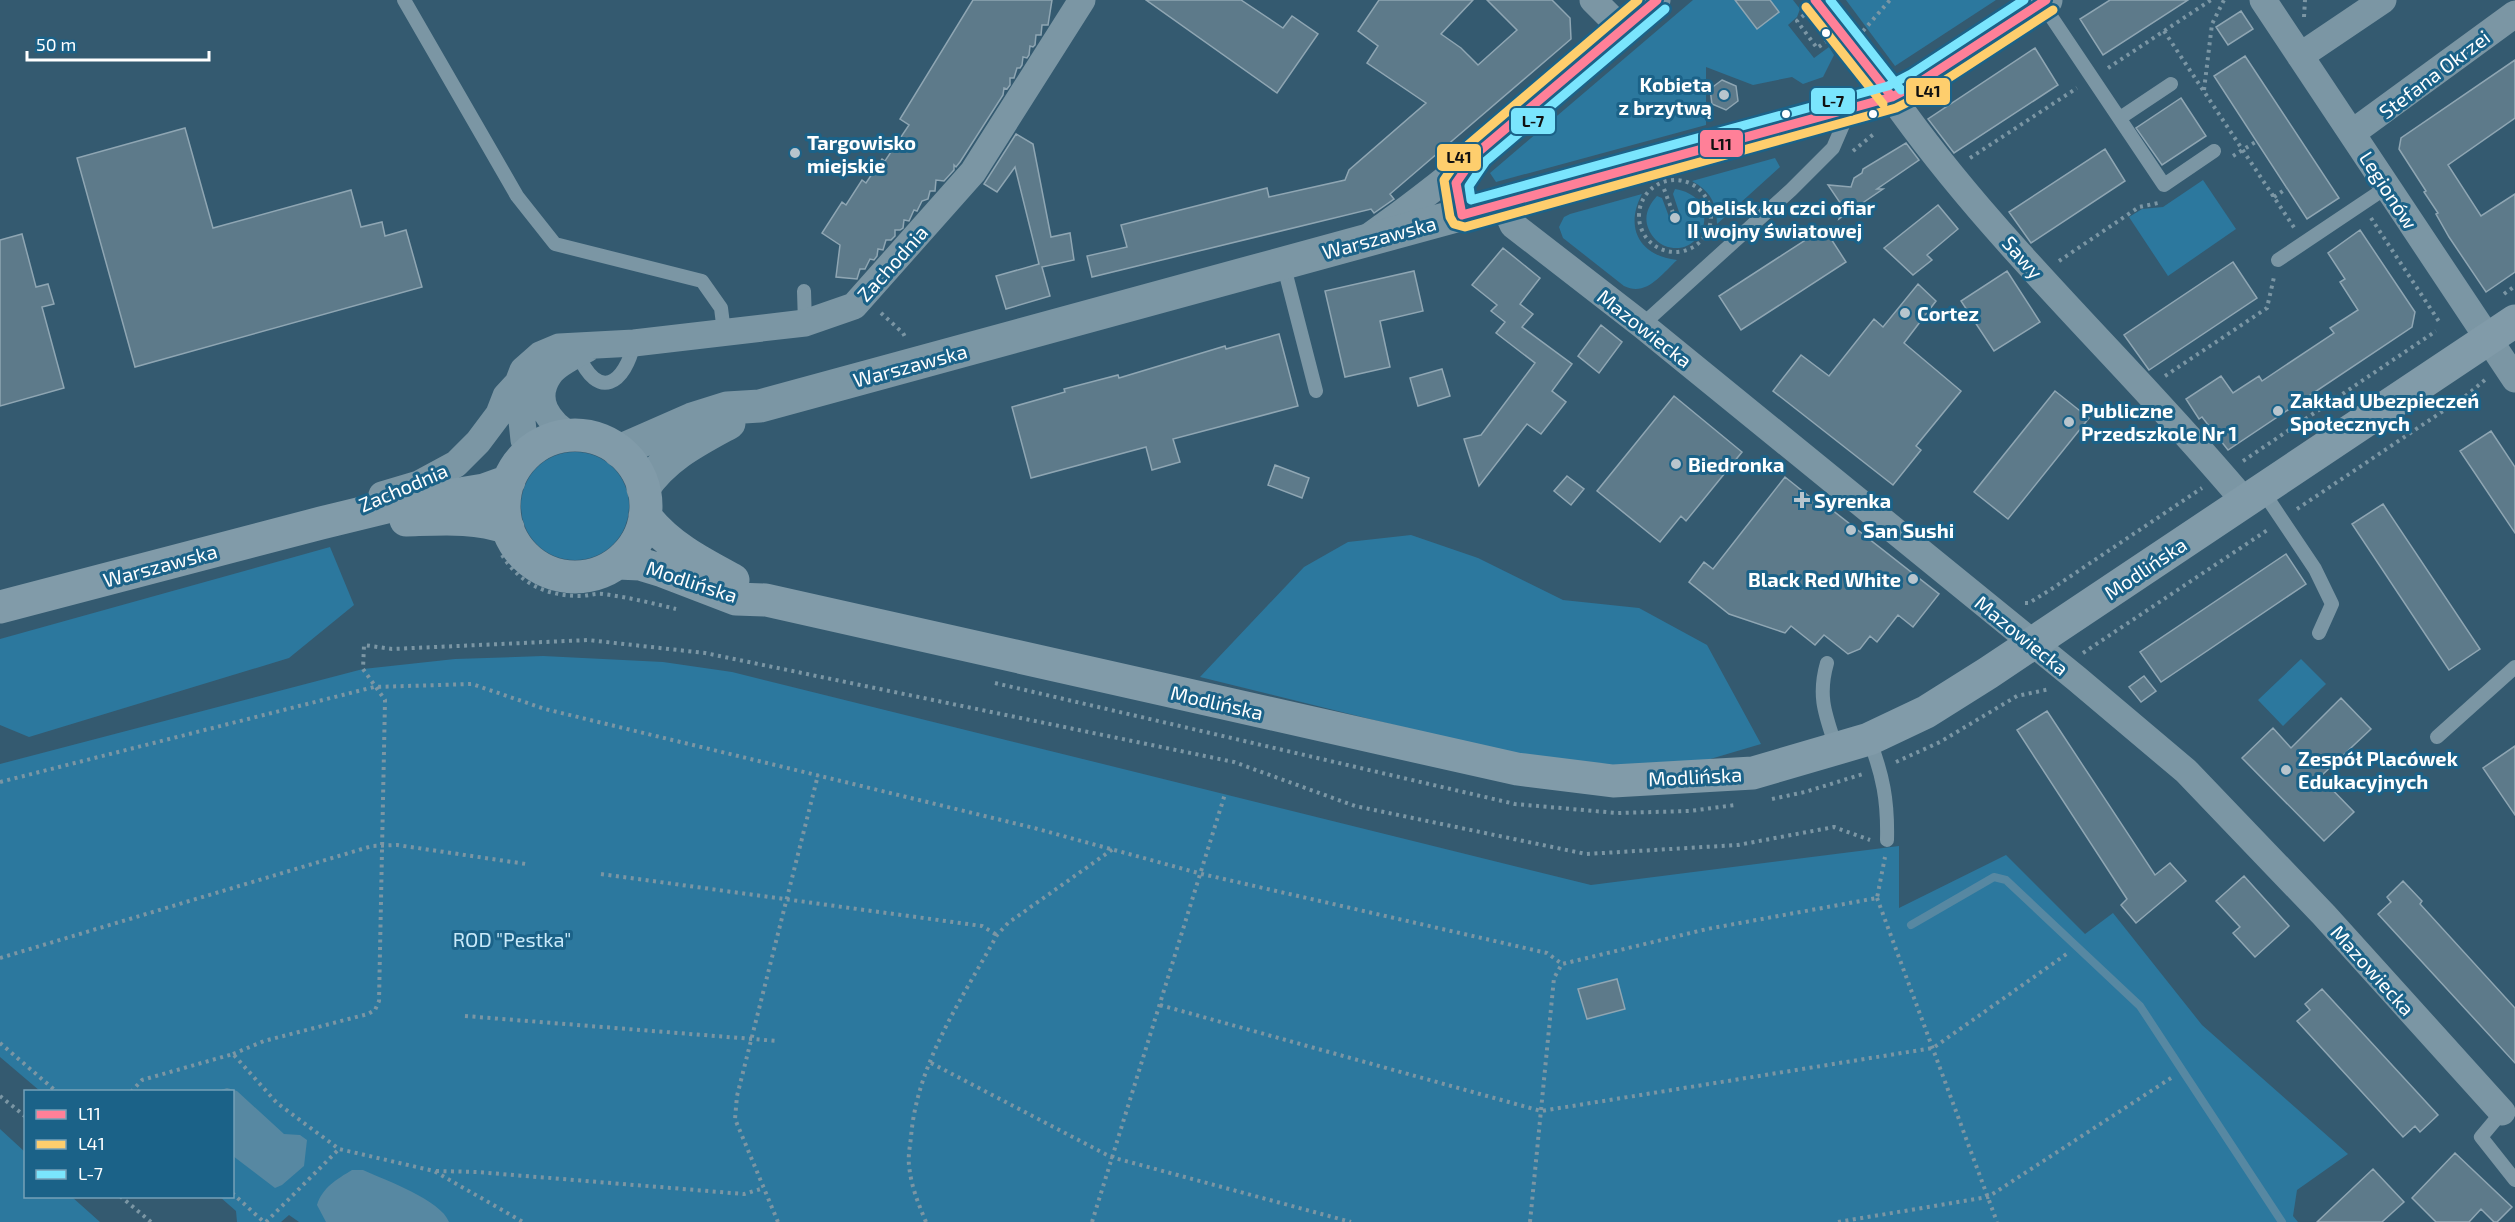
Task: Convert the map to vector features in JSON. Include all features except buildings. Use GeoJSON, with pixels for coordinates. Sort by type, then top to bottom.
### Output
{"type":"FeatureCollection","features":[{"type":"Feature","properties":{"kind":"main road","name":"Modlińska"},"geometry":{"type":"LineString","coordinates":[[618,563],[640,564],[656,568],[736,599],[766,600],[1516,769],[1613,781],[1753,773],[1869,739],[1926,712],[2034,644],[2254,496],[2503,361],[2509,308]]}},
{"type":"Feature","properties":{"kind":"main road"},"geometry":{"type":"LineString","coordinates":[[571,436],[584,436],[602,441],[619,451],[632,464],[644,502],[640,534],[631,550],[618,563],[602,572],[584,577],[566,577],[532,564],[519,550],[503,539],[504,499],[508,481],[517,465],[530,452],[547,441],[571,436]]}},
{"type":"Feature","properties":{"kind":"main road","name":"Warszawska"},"geometry":{"type":"LineString","coordinates":[[0,607],[321,523],[399,504],[484,490],[508,481]]}},
{"type":"Feature","properties":{"kind":"main road","name":"Modlińska"},"geometry":{"type":"LineString","coordinates":[[644,502],[656,531],[676,547],[766,600]]}},
{"type":"Feature","properties":{"kind":"main road","name":"Warszawska"},"geometry":{"type":"LineString","coordinates":[[321,523],[468,519],[489,521],[503,539]]}},
{"type":"Feature","properties":{"kind":"street","name":"Zachodnia"},"geometry":{"type":"LineString","coordinates":[[321,523],[384,494],[419,484],[456,464],[478,442],[499,414],[506,396],[519,383],[523,370],[540,355],[558,347],[585,350],[634,342],[805,323],[854,306],[973,172],[1082,0]]}},
{"type":"Feature","properties":{"kind":"street"},"geometry":{"type":"LineString","coordinates":[[1593,0],[1622,29]]}},
{"type":"Feature","properties":{"kind":"street"},"geometry":{"type":"LineString","coordinates":[[1360,242],[1402,213],[1477,153],[1657,0]]}},
{"type":"Feature","properties":{"kind":"street","name":"Legionów"},"geometry":{"type":"LineString","coordinates":[[2263,0],[2503,361]]}},
{"type":"Feature","properties":{"kind":"street"},"geometry":{"type":"LineString","coordinates":[[2300,56],[2383,0]]}},
{"type":"Feature","properties":{"kind":"street","name":"Warszawska"},"geometry":{"type":"LineString","coordinates":[[619,451],[692,419],[727,408],[760,406],[1892,97],[1917,84],[2044,1]]}},
{"type":"Feature","properties":{"kind":"street","name":"Stefana Okrzei"},"geometry":{"type":"LineString","coordinates":[[2352,133],[2515,14]]}},
{"type":"Feature","properties":{"kind":"street","name":"Sawy"},"geometry":{"type":"LineString","coordinates":[[1892,97],[1921,139],[2040,276],[2222,474],[2254,496]]}},
{"type":"Feature","properties":{"kind":"street"},"geometry":{"type":"LineString","coordinates":[[1462,215],[1456,183],[1477,153]]}},
{"type":"Feature","properties":{"kind":"street","name":"Mazowiecka"},"geometry":{"type":"LineString","coordinates":[[1503,203],[1513,225],[1642,325],[2034,644],[2186,771],[2324,915],[2502,1112]]}},
{"type":"Feature","properties":{"kind":"street","name":"Zachodnia"},"geometry":{"type":"LineString","coordinates":[[571,436],[556,427],[546,412],[540,395],[549,373],[585,350]]}},
{"type":"Feature","properties":{"kind":"street"},"geometry":{"type":"LineString","coordinates":[[519,383],[524,440],[530,452]]}},
{"type":"Feature","properties":{"kind":"street","name":"Warszawska"},"geometry":{"type":"LineString","coordinates":[[644,502],[653,474],[668,458],[760,406]]}},
{"type":"Feature","properties":{"kind":"lane"},"geometry":{"type":"LineString","coordinates":[[404,0],[517,195],[555,244],[702,281],[721,308],[724,332]]}},
{"type":"Feature","properties":{"kind":"lane","name":"Sawy"},"geometry":{"type":"LineString","coordinates":[[1815,0],[1892,97]]}},
{"type":"Feature","properties":{"kind":"lane"},"geometry":{"type":"LineString","coordinates":[[2044,1],[2164,185],[2214,151]]}},
{"type":"Feature","properties":{"kind":"lane"},"geometry":{"type":"LineString","coordinates":[[2120,118],[2171,84]]}},
{"type":"Feature","properties":{"kind":"lane"},"geometry":{"type":"LineString","coordinates":[[1642,325],[1791,190],[1833,148],[1850,109]]}},
{"type":"Feature","properties":{"kind":"lane"},"geometry":{"type":"LineString","coordinates":[[2277,260],[2387,187]]}},
{"type":"Feature","properties":{"kind":"lane"},"geometry":{"type":"LineString","coordinates":[[1282,263],[1316,391]]}},
{"type":"Feature","properties":{"kind":"lane"},"geometry":{"type":"LineString","coordinates":[[804,291],[805,323]]}},
{"type":"Feature","properties":{"kind":"lane"},"geometry":{"type":"LineString","coordinates":[[585,350],[591,378],[598,382],[610,381],[618,378],[626,369],[634,342]]}},
{"type":"Feature","properties":{"kind":"lane"},"geometry":{"type":"LineString","coordinates":[[2254,496],[2282,520],[2315,569],[2332,604],[2319,633]]}},
{"type":"Feature","properties":{"kind":"lane"},"geometry":{"type":"LineString","coordinates":[[1827,663],[1821,682],[1824,708],[1837,750]]}},
{"type":"Feature","properties":{"kind":"lane"},"geometry":{"type":"LineString","coordinates":[[2438,737],[2515,667]]}},
{"type":"Feature","properties":{"kind":"lane"},"geometry":{"type":"LineString","coordinates":[[1869,739],[1882,774],[1888,808],[1887,844]]}},
{"type":"Feature","properties":{"kind":"lane"},"geometry":{"type":"LineString","coordinates":[[2502,1112],[2481,1137],[2515,1180]]}},
{"type":"Feature","properties":{"kind":"path"},"geometry":{"type":"LineString","coordinates":[[1863,32],[1890,0]]}},
{"type":"Feature","properties":{"kind":"path"},"geometry":{"type":"LineString","coordinates":[[2204,91],[2212,24],[2224,0]]}},
{"type":"Feature","properties":{"kind":"path"},"geometry":{"type":"LineString","coordinates":[[1806,13],[1797,21],[1817,48],[1828,41]]}},
{"type":"Feature","properties":{"kind":"path"},"geometry":{"type":"LineString","coordinates":[[1857,24],[1869,39]]}},
{"type":"Feature","properties":{"kind":"path"},"geometry":{"type":"LineString","coordinates":[[2164,31],[2304,243]]}},
{"type":"Feature","properties":{"kind":"path"},"geometry":{"type":"LineString","coordinates":[[2225,162],[2257,141]]}},
{"type":"Feature","properties":{"kind":"path"},"geometry":{"type":"LineString","coordinates":[[1678,181],[1689,183],[1698,189],[1710,208],[1708,230],[1703,240],[1684,251],[1673,252],[1652,244],[1640,225],[1642,203],[1648,193],[1662,183],[1678,181]]}},
{"type":"Feature","properties":{"kind":"path"},"geometry":{"type":"LineString","coordinates":[[1662,183],[1674,213]]}},
{"type":"Feature","properties":{"kind":"path"},"geometry":{"type":"LineString","coordinates":[[2274,197],[2287,188]]}},
{"type":"Feature","properties":{"kind":"path"},"geometry":{"type":"LineString","coordinates":[[2040,276],[2062,258],[2139,207],[2162,202]]}},
{"type":"Feature","properties":{"kind":"path"},"geometry":{"type":"LineString","coordinates":[[2145,390],[2267,308],[2277,260]]}},
{"type":"Feature","properties":{"kind":"path"},"geometry":{"type":"LineString","coordinates":[[2509,308],[2515,286]]}},
{"type":"Feature","properties":{"kind":"path"},"geometry":{"type":"LineString","coordinates":[[880,312],[903,333]]}},
{"type":"Feature","properties":{"kind":"path"},"geometry":{"type":"LineString","coordinates":[[1994,612],[2003,602],[2029,603],[2436,331]]}},
{"type":"Feature","properties":{"kind":"path"},"geometry":{"type":"LineString","coordinates":[[2095,644],[2467,395],[2503,361]]}},
{"type":"Feature","properties":{"kind":"path"},"geometry":{"type":"LineString","coordinates":[[503,539],[516,573],[532,586],[560,596],[600,593]]}},
{"type":"Feature","properties":{"kind":"path"},"geometry":{"type":"LineString","coordinates":[[133,1090],[142,1080],[234,1054],[264,1041],[368,1014],[375,1010],[379,1001],[385,700],[363,669],[364,645],[392,649],[588,640],[705,653],[1234,762],[1355,806],[1586,854],[1738,845],[1834,827],[1868,840],[1887,844],[1877,898],[1997,1222]]}},
{"type":"Feature","properties":{"kind":"path"},"geometry":{"type":"LineString","coordinates":[[1988,674],[2011,707]]}},
{"type":"Feature","properties":{"kind":"path"},"geometry":{"type":"LineString","coordinates":[[0,782],[374,687],[472,684],[545,709],[1113,849],[1202,874],[1547,953],[1562,964]]}},
{"type":"Feature","properties":{"kind":"path"},"geometry":{"type":"LineString","coordinates":[[778,1222],[735,1119],[737,1096],[818,775]]}},
{"type":"Feature","properties":{"kind":"path"},"geometry":{"type":"LineString","coordinates":[[1092,1222],[1225,794]]}},
{"type":"Feature","properties":{"kind":"path"},"geometry":{"type":"LineString","coordinates":[[0,958],[361,849],[397,845],[526,864]]}},
{"type":"Feature","properties":{"kind":"path"},"geometry":{"type":"LineString","coordinates":[[926,1222],[914,1195],[908,1162],[911,1128],[920,1087],[939,1037],[997,935],[1008,923],[1113,849]]}},
{"type":"Feature","properties":{"kind":"path"},"geometry":{"type":"LineString","coordinates":[[601,874],[982,926],[997,935]]}},
{"type":"Feature","properties":{"kind":"path"},"geometry":{"type":"LineString","coordinates":[[1530,1222],[1554,978],[1562,964],[1707,929],[1877,898]]}},
{"type":"Feature","properties":{"kind":"path"},"geometry":{"type":"LineString","coordinates":[[1160,1005],[1541,1111],[1933,1048],[2068,953]]}},
{"type":"Feature","properties":{"kind":"path"},"geometry":{"type":"LineString","coordinates":[[465,1016],[778,1041]]}},
{"type":"Feature","properties":{"kind":"path"},"geometry":{"type":"LineString","coordinates":[[0,1043],[55,1090]]}},
{"type":"Feature","properties":{"kind":"path"},"geometry":{"type":"LineString","coordinates":[[234,1054],[277,1103],[339,1149],[434,1171],[477,1172],[744,1194],[764,1188]]}},
{"type":"Feature","properties":{"kind":"path"},"geometry":{"type":"LineString","coordinates":[[931,1063],[1111,1157],[1351,1222]]}},
{"type":"Feature","properties":{"kind":"path"},"geometry":{"type":"LineString","coordinates":[[1838,1222],[1988,1197],[2170,1078]]}},
{"type":"Feature","properties":{"kind":"path"},"geometry":{"type":"LineString","coordinates":[[0,1096],[24,1115]]}},
{"type":"Feature","properties":{"kind":"path"},"geometry":{"type":"LineString","coordinates":[[234,1195],[265,1222],[339,1149]]}},
{"type":"Feature","properties":{"kind":"path"},"geometry":{"type":"LineString","coordinates":[[434,1171],[523,1222]]}},
{"type":"Feature","properties":{"kind":"path"},"geometry":{"type":"LineString","coordinates":[[121,1198],[151,1222]]}},
{"type":"Feature","properties":{"kind":"green space"},"geometry":{"type":"Polygon","coordinates":[[[1693,0],[1793,0],[1800,9],[1797,17],[1788,25],[1814,58],[1829,47],[1834,55],[1823,77],[1803,84],[1792,77],[1753,85],[1706,67],[1706,125],[1496,182],[1490,173],[1693,0]]]}},
{"type":"Feature","properties":{"kind":"green space"},"geometry":{"type":"Polygon","coordinates":[[[1846,0],[1996,0],[1895,66],[1846,0]]]}},
{"type":"Feature","properties":{"kind":"green space"},"geometry":{"type":"Polygon","coordinates":[[[1775,158],[1780,167],[1717,224],[1716,210],[1711,198],[1692,181],[1775,158]]]}},
{"type":"Feature","properties":{"kind":"green space"},"geometry":{"type":"Polygon","coordinates":[[[2203,180],[2236,229],[2168,276],[2129,217],[2142,209],[2163,207],[2203,180]]]}},
{"type":"Feature","properties":{"kind":"green space"},"geometry":{"type":"Polygon","coordinates":[[[1675,189],[1691,194],[1700,203],[1704,214],[1703,226],[1698,236],[1690,244],[1679,248],[1665,246],[1658,241],[1650,233],[1646,221],[1649,208],[1657,196],[1662,198],[1671,222],[1681,218],[1673,194],[1675,189]]]}},
{"type":"Feature","properties":{"kind":"green space"},"geometry":{"type":"Polygon","coordinates":[[[1642,194],[1635,218],[1635,229],[1639,238],[1653,253],[1677,260],[1653,283],[1639,289],[1632,289],[1624,286],[1563,238],[1559,227],[1564,217],[1570,214],[1642,194]]]}},
{"type":"Feature","properties":{"kind":"green space"},"geometry":{"type":"Polygon","coordinates":[[[575,452],[596,456],[614,467],[625,485],[629,506],[625,527],[614,545],[596,556],[575,560],[554,556],[536,545],[525,527],[521,506],[525,485],[536,467],[554,456],[575,452]]]}},
{"type":"Feature","properties":{"kind":"green space"},"geometry":{"type":"Polygon","coordinates":[[[1411,535],[1478,558],[1563,600],[1639,608],[1707,645],[1761,744],[1690,765],[1611,771],[1527,758],[1200,677],[1304,567],[1348,542],[1411,535]]]}},
{"type":"Feature","properties":{"kind":"green space"},"geometry":{"type":"Polygon","coordinates":[[[330,547],[354,605],[289,658],[29,737],[0,725],[0,639],[330,547]]]}},
{"type":"Feature","properties":{"kind":"green space","name":"ROD \"Pestka\""},"geometry":{"type":"Polygon","coordinates":[[[543,656],[663,662],[732,672],[1591,885],[1899,846],[1899,908],[2006,855],[2085,934],[2113,913],[2202,1025],[2348,1154],[2297,1190],[2293,1216],[2298,1222],[299,1222],[289,1215],[281,1222],[237,1222],[236,1211],[221,1198],[234,1198],[234,1090],[39,1090],[0,1057],[0,764],[363,669],[455,659],[543,656]]]}},
{"type":"Feature","properties":{"kind":"green space"},"geometry":{"type":"Polygon","coordinates":[[[2301,659],[2326,684],[2283,726],[2258,700],[2301,659]]]}},
{"type":"Feature","properties":{"kind":"green space"},"geometry":{"type":"Polygon","coordinates":[[[0,1129],[24,1151],[24,1198],[73,1198],[100,1222],[0,1222],[0,1129]]]}},
{"type":"Feature","properties":{"kind":"shaded area"},"geometry":{"type":"Polygon","coordinates":[[[234,1090],[284,1134],[300,1135],[307,1140],[304,1166],[282,1185],[275,1188],[234,1157],[234,1090]]]}},
{"type":"Feature","properties":{"kind":"shaded area"},"geometry":{"type":"Polygon","coordinates":[[[352,1170],[363,1170],[411,1192],[435,1206],[449,1222],[326,1222],[317,1205],[319,1199],[331,1184],[352,1170]]]}},
{"type":"Feature","properties":{"kind":"waterway"},"geometry":{"type":"LineString","coordinates":[[1911,925],[1994,877],[2006,880],[2140,1006],[2282,1222]]}},
{"type":"Feature","properties":{"kind":"transit line","name":"L41"},"geometry":{"type":"LineString","coordinates":[[1638,0],[1468,145],[1444,180],[1450,217],[1454,224],[1465,227],[1896,108],[1924,94],[2053,10]]}},
{"type":"Feature","properties":{"kind":"transit line","name":"L11"},"geometry":{"type":"LineString","coordinates":[[1462,215],[1456,183],[1477,153],[1657,0]]}},
{"type":"Feature","properties":{"kind":"transit line","name":"L11"},"geometry":{"type":"LineString","coordinates":[[1815,0],[1892,97]]}},
{"type":"Feature","properties":{"kind":"transit line","name":"L-7"},"geometry":{"type":"LineString","coordinates":[[1830,0],[1901,90]]}},
{"type":"Feature","properties":{"kind":"transit line","name":"L-7"},"geometry":{"type":"LineString","coordinates":[[1665,9],[1486,161],[1469,186],[1471,200],[1888,86],[1911,74],[2024,0]]}},
{"type":"Feature","properties":{"kind":"transit line","name":"L11"},"geometry":{"type":"LineString","coordinates":[[1462,215],[1892,97],[1917,84],[2046,0]]}},
{"type":"Feature","properties":{"kind":"transit line","name":"L41"},"geometry":{"type":"LineString","coordinates":[[1806,7],[1883,104]]}},
{"type":"Feature","properties":{"kind":"place","name":"Kobieta z brzytwą"},"geometry":{"type":"Point","coordinates":[1724,95]}},
{"type":"Feature","properties":{"kind":"place","name":"Targowisko miejskie"},"geometry":{"type":"Point","coordinates":[795,153]}},
{"type":"Feature","properties":{"kind":"place","name":"Obelisk ku czci ofiar II wojny światowej"},"geometry":{"type":"Point","coordinates":[1675,218]}},
{"type":"Feature","properties":{"kind":"place","name":"Cortez"},"geometry":{"type":"Point","coordinates":[1905,313]}},
{"type":"Feature","properties":{"kind":"place","name":"Zakład Ubezpieczeń Społecznych"},"geometry":{"type":"Point","coordinates":[2278,411]}},
{"type":"Feature","properties":{"kind":"place","name":"Publiczne Przedszkole Nr 1"},"geometry":{"type":"Point","coordinates":[2069,422]}},
{"type":"Feature","properties":{"kind":"place","name":"Biedronka"},"geometry":{"type":"Point","coordinates":[1676,464]}},
{"type":"Feature","properties":{"kind":"place","name":"Syrenka"},"geometry":{"type":"Point","coordinates":[1802,500]}},
{"type":"Feature","properties":{"kind":"place","name":"San Sushi"},"geometry":{"type":"Point","coordinates":[1851,530]}},
{"type":"Feature","properties":{"kind":"place","name":"Black Red White"},"geometry":{"type":"Point","coordinates":[1913,579]}},
{"type":"Feature","properties":{"kind":"place","name":"Zespół Placówek Edukacyjnych"},"geometry":{"type":"Point","coordinates":[2286,770]}}]}
